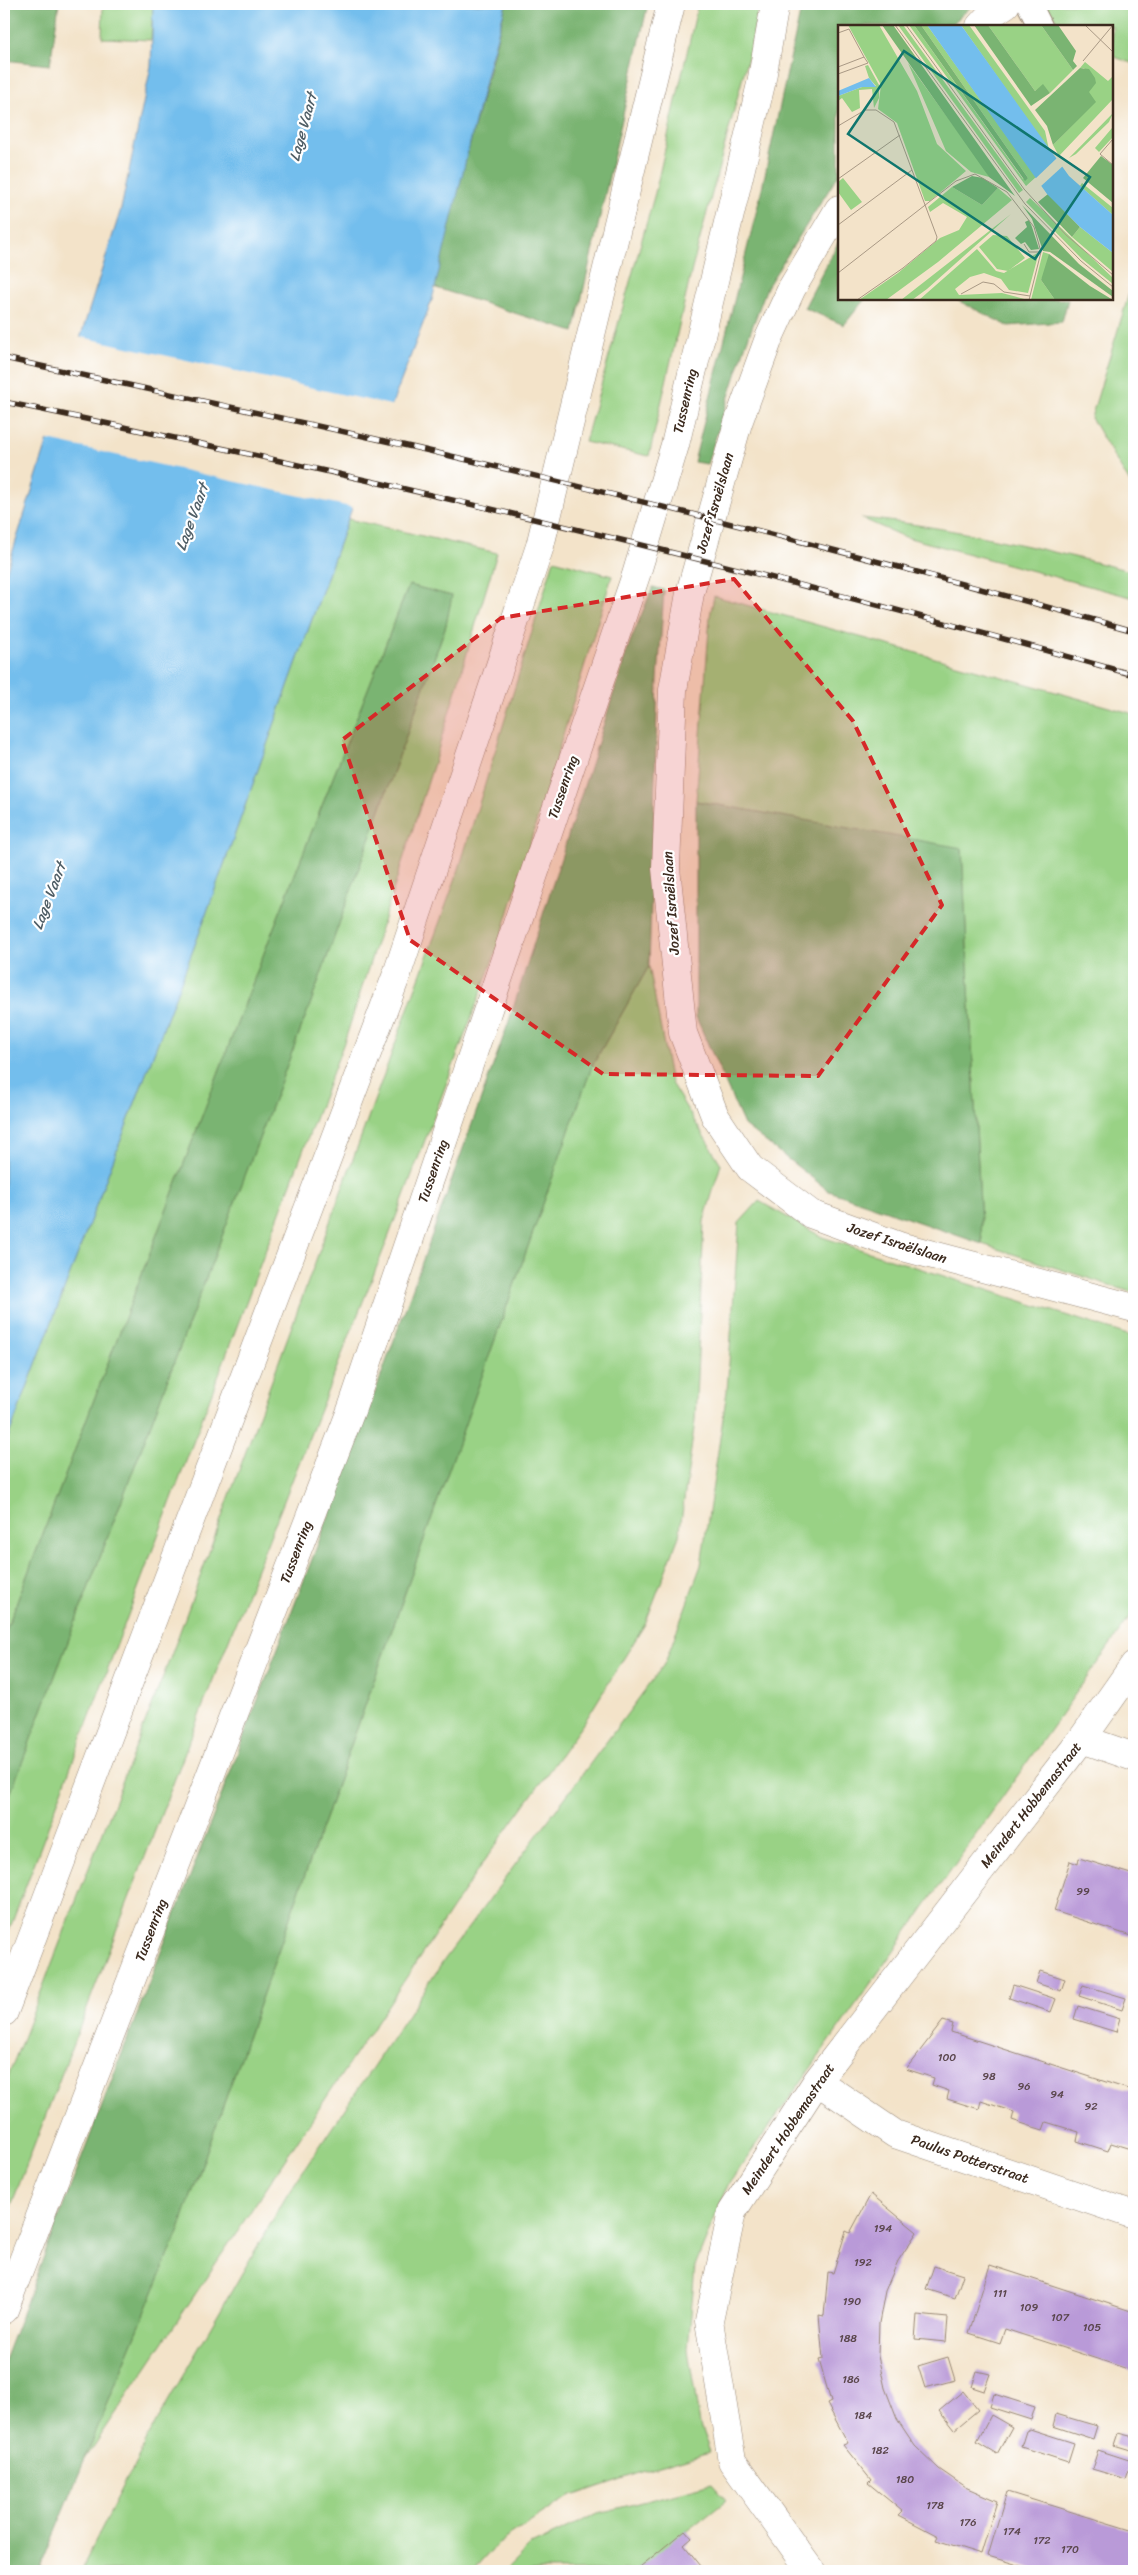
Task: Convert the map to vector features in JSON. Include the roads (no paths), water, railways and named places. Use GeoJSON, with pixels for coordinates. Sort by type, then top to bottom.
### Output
{"type":"FeatureCollection","features":[{"type":"Feature","properties":{"kind":"main road"},"geometry":{"type":"LineString","coordinates":[[4,2012],[397,974],[540,546],[671,4]]}},
{"type":"Feature","properties":{"kind":"main road","name":"Tussenring"},"geometry":{"type":"LineString","coordinates":[[4,2310],[352,1408],[636,575],[675,445],[761,84],[775,4]]}},
{"type":"Feature","properties":{"kind":"main road"},"geometry":{"type":"LineString","coordinates":[[981,25],[991,14],[1006,4]]}},
{"type":"Feature","properties":{"kind":"main road","name":"Jozef Israëlslaan"},"geometry":{"type":"LineString","coordinates":[[838,211],[792,288],[769,338],[738,423],[690,594],[673,690],[666,868],[684,1033],[715,1116],[750,1168],[811,1214],[899,1246],[1134,1308]]}},
{"type":"Feature","properties":{"kind":"main road","name":"Meindert Hobbemastraat"},"geometry":{"type":"LineString","coordinates":[[811,2571],[732,2461],[708,2321],[732,2212],[817,2081],[1082,1739],[1134,1665]]}},
{"type":"Feature","properties":{"kind":"main road"},"geometry":{"type":"LineString","coordinates":[[1082,1739],[1134,1757]]}},
{"type":"Feature","properties":{"kind":"main road","name":"Paulus Potterstraat"},"geometry":{"type":"LineString","coordinates":[[817,2081],[895,2134],[1134,2215]]}},
{"type":"Feature","properties":{"kind":"lane"},"geometry":{"type":"LineString","coordinates":[[1029,4],[1040,25]]}},
{"type":"Feature","properties":{"kind":"water","name":"Lage Vaart"},"geometry":{"type":"Polygon","coordinates":[[[153,4],[506,4],[488,69],[432,300],[348,519],[199,934],[4,1448],[4,579],[121,209],[151,66],[153,4]]]}},
{"type":"Feature","properties":{"kind":"railway"},"geometry":{"type":"LineString","coordinates":[[4,358],[399,444],[540,477],[880,562],[1134,631]]}},
{"type":"Feature","properties":{"kind":"railway"},"geometry":{"type":"LineString","coordinates":[[4,402],[468,503],[802,585],[1134,675]]}}]}
